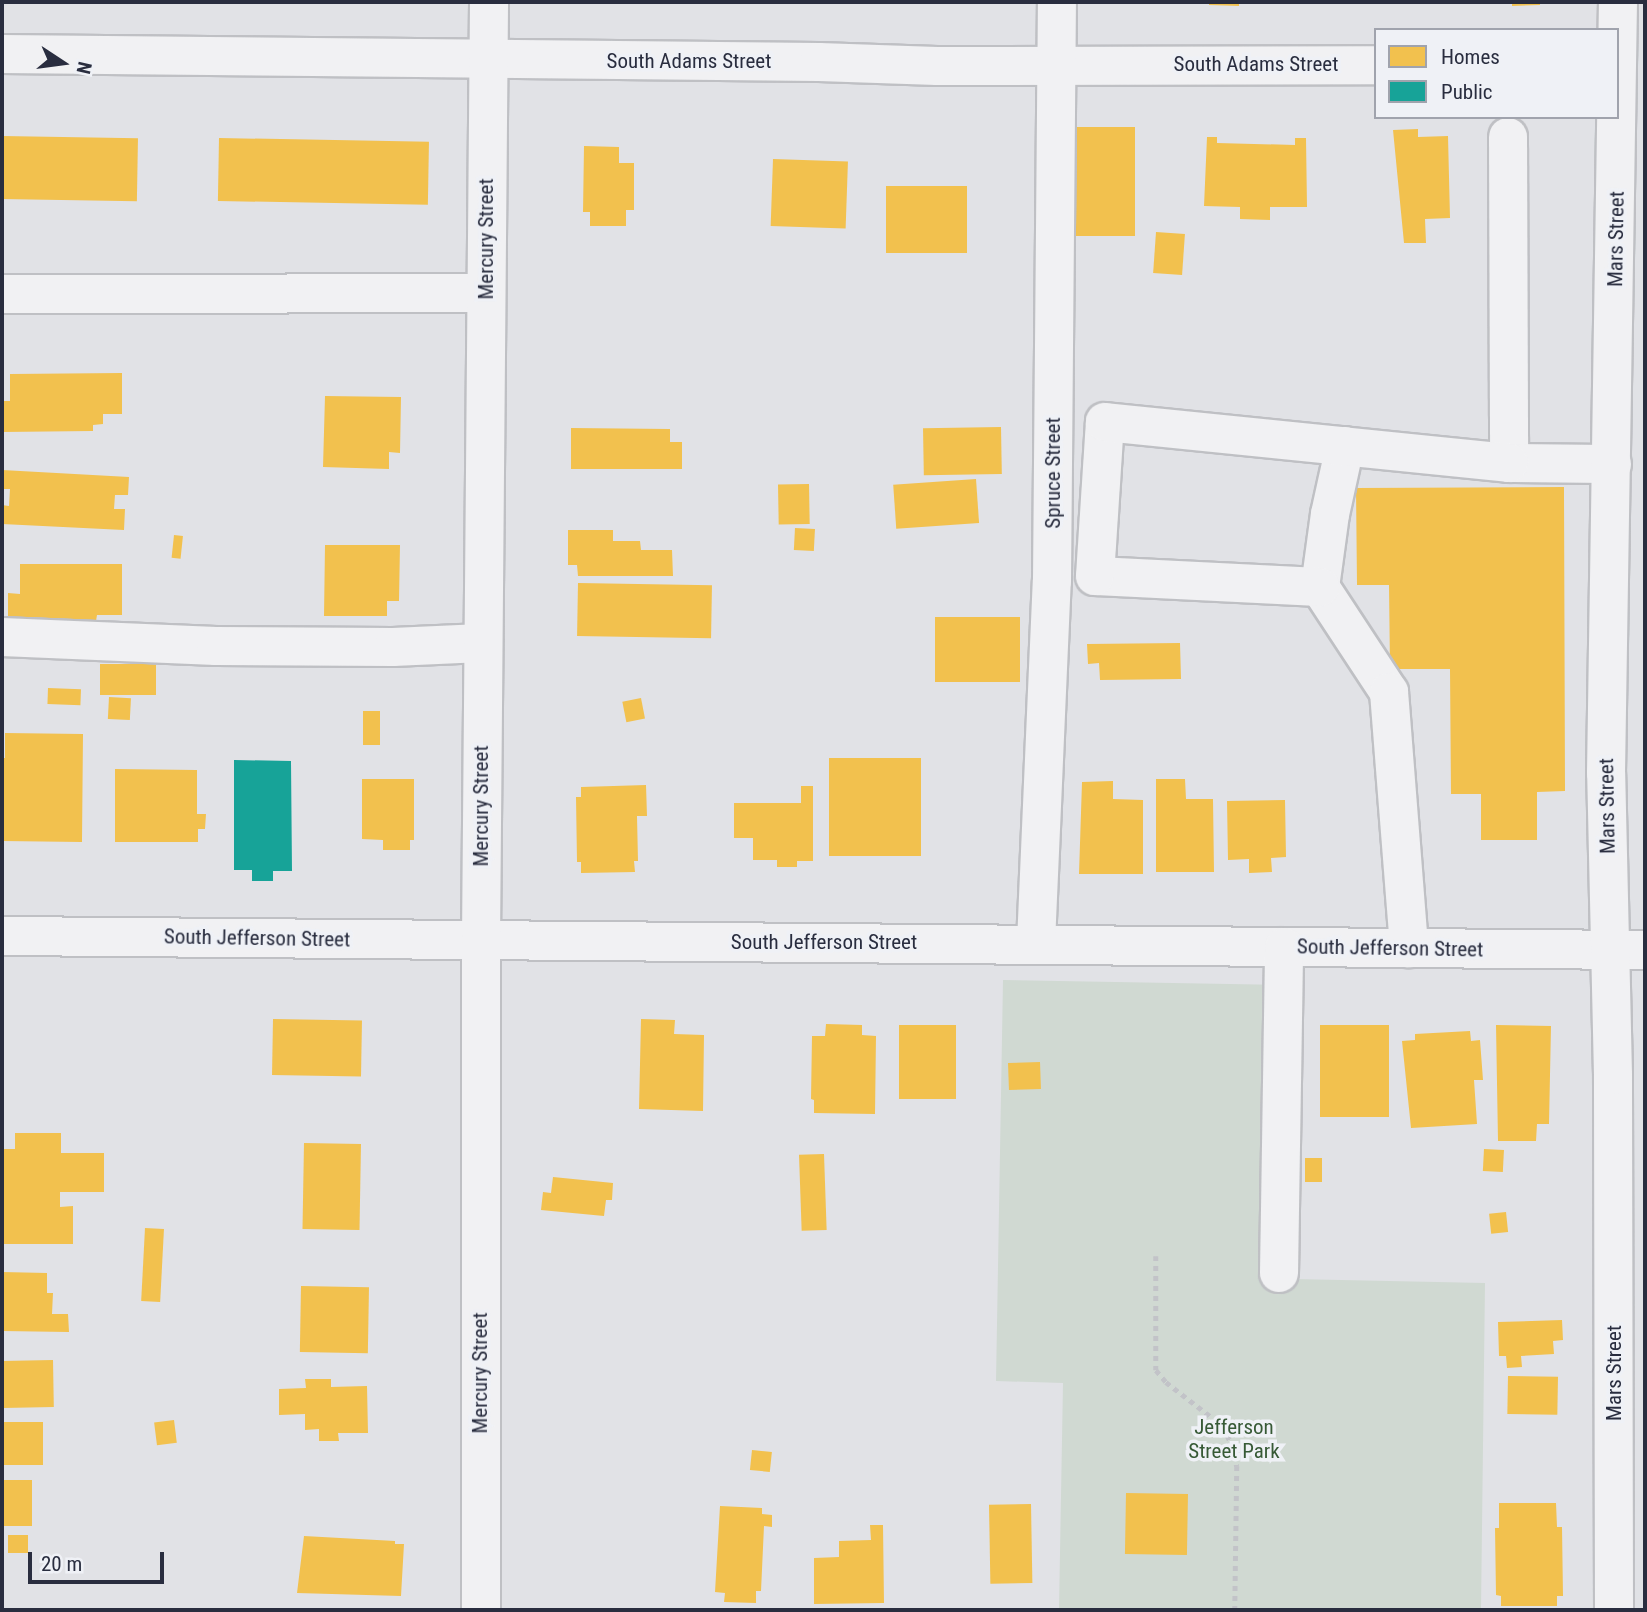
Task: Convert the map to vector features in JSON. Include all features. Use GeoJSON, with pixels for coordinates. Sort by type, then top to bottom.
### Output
{"type":"FeatureCollection","features":[{"type":"Feature","properties":{"kind":"street","name":"Mercury Street"},"geometry":{"type":"LineString","coordinates":[[481,1610],[482,643],[489,2]]}},
{"type":"Feature","properties":{"kind":"street","name":"Spruce Street"},"geometry":{"type":"LineString","coordinates":[[1036,943],[1052,582],[1057,2]]}},
{"type":"Feature","properties":{"kind":"street","name":"Mars Street"},"geometry":{"type":"LineString","coordinates":[[1614,1610],[1628,950],[1606,773],[1612,464],[1627,70],[1618,2]]}},
{"type":"Feature","properties":{"kind":"street","name":"South Adams Street"},"geometry":{"type":"LineString","coordinates":[[2,54],[1056,65],[1374,65]]}},
{"type":"Feature","properties":{"kind":"street"},"geometry":{"type":"LineString","coordinates":[[1508,137],[1510,463]]}},
{"type":"Feature","properties":{"kind":"street"},"geometry":{"type":"LineString","coordinates":[[2,293],[486,293]]}},
{"type":"Feature","properties":{"kind":"street"},"geometry":{"type":"LineString","coordinates":[[1320,587],[1095,576],[1105,422],[1510,463],[1612,464]]}},
{"type":"Feature","properties":{"kind":"street"},"geometry":{"type":"LineString","coordinates":[[1345,446],[1330,514],[1320,587],[1389,692],[1409,948]]}},
{"type":"Feature","properties":{"kind":"street"},"geometry":{"type":"LineString","coordinates":[[2,637],[229,646],[393,647],[482,643]]}},
{"type":"Feature","properties":{"kind":"street","name":"South Jefferson Street"},"geometry":{"type":"LineString","coordinates":[[2,936],[1628,950]]}},
{"type":"Feature","properties":{"kind":"street"},"geometry":{"type":"LineString","coordinates":[[1279,1273],[1284,947]]}},
{"type":"Feature","properties":{"kind":"path"},"geometry":{"type":"LineString","coordinates":[[1156,1256],[1156,1370],[1166,1382],[1223,1426],[1237,1466],[1235,1610]]}},
{"type":"Feature","properties":{"kind":"green space","name":"Jefferson Street Park"},"geometry":{"type":"Polygon","coordinates":[[[1003,980],[1293,985],[1293,1279],[1485,1283],[1481,1610],[1059,1610],[1063,1383],[996,1381],[1003,980]]]}},
{"type":"Feature","properties":{"kind":"building: Homes"},"geometry":{"type":"Polygon","coordinates":[[[1209,2],[1239,2],[1239,6],[1209,5],[1209,2]]]}},
{"type":"Feature","properties":{"kind":"building: Homes"},"geometry":{"type":"Polygon","coordinates":[[[1512,2],[1540,2],[1540,5],[1512,6],[1512,2]]]}},
{"type":"Feature","properties":{"kind":"building: Homes"},"geometry":{"type":"Polygon","coordinates":[[[1076,127],[1135,127],[1135,236],[1076,236],[1076,127]]]}},
{"type":"Feature","properties":{"kind":"building: Homes"},"geometry":{"type":"Polygon","coordinates":[[[1418,129],[1418,137],[1448,136],[1450,218],[1425,219],[1426,243],[1404,243],[1393,130],[1418,129]]]}},
{"type":"Feature","properties":{"kind":"building: Homes"},"geometry":{"type":"Polygon","coordinates":[[[2,136],[138,138],[137,201],[2,199],[2,136]]]}},
{"type":"Feature","properties":{"kind":"building: Homes"},"geometry":{"type":"Polygon","coordinates":[[[1207,137],[1217,137],[1217,143],[1295,145],[1295,138],[1306,138],[1307,207],[1270,207],[1270,220],[1240,219],[1240,207],[1204,206],[1207,137]]]}},
{"type":"Feature","properties":{"kind":"building: Homes"},"geometry":{"type":"Polygon","coordinates":[[[219,138],[429,142],[428,205],[218,201],[219,138]]]}},
{"type":"Feature","properties":{"kind":"building: Homes"},"geometry":{"type":"Polygon","coordinates":[[[584,146],[619,147],[619,163],[634,163],[634,210],[626,210],[626,226],[590,226],[590,212],[583,212],[584,146]]]}},
{"type":"Feature","properties":{"kind":"building: Homes"},"geometry":{"type":"Polygon","coordinates":[[[773,159],[848,162],[846,229],[771,226],[773,159]]]}},
{"type":"Feature","properties":{"kind":"building: Homes"},"geometry":{"type":"Polygon","coordinates":[[[886,186],[967,186],[967,253],[886,253],[886,186]]]}},
{"type":"Feature","properties":{"kind":"building: Homes"},"geometry":{"type":"Polygon","coordinates":[[[1156,232],[1185,234],[1182,275],[1153,273],[1156,232]]]}},
{"type":"Feature","properties":{"kind":"building: Homes"},"geometry":{"type":"Polygon","coordinates":[[[122,373],[122,414],[103,414],[103,424],[93,425],[93,431],[2,432],[2,401],[10,401],[10,374],[122,373]]]}},
{"type":"Feature","properties":{"kind":"building: Homes"},"geometry":{"type":"Polygon","coordinates":[[[325,396],[401,397],[400,453],[389,452],[389,469],[323,467],[325,396]]]}},
{"type":"Feature","properties":{"kind":"building: Homes"},"geometry":{"type":"Polygon","coordinates":[[[1001,427],[1002,474],[924,475],[923,428],[1001,427]]]}},
{"type":"Feature","properties":{"kind":"building: Homes"},"geometry":{"type":"Polygon","coordinates":[[[571,428],[670,429],[670,442],[682,442],[682,469],[571,469],[571,428]]]}},
{"type":"Feature","properties":{"kind":"building: Homes"},"geometry":{"type":"Polygon","coordinates":[[[2,470],[129,477],[128,495],[115,495],[114,509],[125,509],[124,530],[2,524],[2,505],[9,506],[10,489],[2,489],[2,470]]]}},
{"type":"Feature","properties":{"kind":"building: Homes"},"geometry":{"type":"Polygon","coordinates":[[[976,479],[979,523],[896,529],[893,485],[976,479]]]}},
{"type":"Feature","properties":{"kind":"building: Homes"},"geometry":{"type":"Polygon","coordinates":[[[809,484],[810,524],[779,525],[778,485],[809,484]]]}},
{"type":"Feature","properties":{"kind":"building: Homes"},"geometry":{"type":"Polygon","coordinates":[[[1564,487],[1565,791],[1537,792],[1537,840],[1481,840],[1481,794],[1451,794],[1450,669],[1390,669],[1389,585],[1357,585],[1356,488],[1564,487]]]}},
{"type":"Feature","properties":{"kind":"building: Homes"},"geometry":{"type":"Polygon","coordinates":[[[795,528],[815,529],[814,551],[794,550],[795,528]]]}},
{"type":"Feature","properties":{"kind":"building: Homes"},"geometry":{"type":"Polygon","coordinates":[[[568,530],[613,530],[613,541],[640,541],[641,550],[672,550],[673,576],[578,576],[577,565],[568,565],[568,530]]]}},
{"type":"Feature","properties":{"kind":"building: Homes"},"geometry":{"type":"Polygon","coordinates":[[[174,535],[183,536],[181,559],[172,558],[174,535]]]}},
{"type":"Feature","properties":{"kind":"building: Homes"},"geometry":{"type":"Polygon","coordinates":[[[325,545],[400,545],[399,601],[387,601],[387,616],[324,616],[325,545]]]}},
{"type":"Feature","properties":{"kind":"building: Homes"},"geometry":{"type":"Polygon","coordinates":[[[20,564],[122,564],[122,615],[97,615],[96,621],[8,620],[8,593],[20,594],[20,564]]]}},
{"type":"Feature","properties":{"kind":"building: Homes"},"geometry":{"type":"Polygon","coordinates":[[[578,583],[712,585],[711,638],[577,636],[578,583]]]}},
{"type":"Feature","properties":{"kind":"building: Homes"},"geometry":{"type":"Polygon","coordinates":[[[935,617],[1020,617],[1020,682],[935,682],[935,617]]]}},
{"type":"Feature","properties":{"kind":"building: Homes"},"geometry":{"type":"Polygon","coordinates":[[[1180,643],[1181,679],[1100,680],[1099,663],[1088,664],[1087,644],[1180,643]]]}},
{"type":"Feature","properties":{"kind":"building: Homes"},"geometry":{"type":"Polygon","coordinates":[[[100,664],[156,664],[156,695],[100,695],[100,664]]]}},
{"type":"Feature","properties":{"kind":"building: Homes"},"geometry":{"type":"Polygon","coordinates":[[[48,688],[81,689],[80,705],[47,704],[48,688]]]}},
{"type":"Feature","properties":{"kind":"building: Homes"},"geometry":{"type":"Polygon","coordinates":[[[109,697],[131,698],[130,720],[108,719],[109,697]]]}},
{"type":"Feature","properties":{"kind":"building: Homes"},"geometry":{"type":"Polygon","coordinates":[[[641,698],[645,719],[626,722],[622,702],[641,698]]]}},
{"type":"Feature","properties":{"kind":"building: Homes"},"geometry":{"type":"Polygon","coordinates":[[[363,711],[380,711],[380,745],[363,745],[363,711]]]}},
{"type":"Feature","properties":{"kind":"building: Homes"},"geometry":{"type":"Polygon","coordinates":[[[5,733],[83,734],[82,842],[2,841],[2,758],[5,758],[5,733]]]}},
{"type":"Feature","properties":{"kind":"building: Homes"},"geometry":{"type":"Polygon","coordinates":[[[829,758],[921,758],[921,856],[829,856],[829,758]]]}},
{"type":"Feature","properties":{"kind":"building: Homes"},"geometry":{"type":"Polygon","coordinates":[[[115,769],[197,770],[197,814],[206,814],[205,829],[198,829],[198,842],[115,842],[115,769]]]}},
{"type":"Feature","properties":{"kind":"building: Homes"},"geometry":{"type":"Polygon","coordinates":[[[362,779],[414,779],[414,840],[410,840],[410,850],[383,850],[383,840],[362,839],[362,779]]]}},
{"type":"Feature","properties":{"kind":"building: Homes"},"geometry":{"type":"Polygon","coordinates":[[[1156,779],[1185,779],[1186,799],[1213,799],[1214,872],[1156,872],[1156,779]]]}},
{"type":"Feature","properties":{"kind":"building: Homes"},"geometry":{"type":"Polygon","coordinates":[[[1113,781],[1113,799],[1143,800],[1143,874],[1079,874],[1082,782],[1113,781]]]}},
{"type":"Feature","properties":{"kind":"building: Homes"},"geometry":{"type":"Polygon","coordinates":[[[646,785],[647,816],[637,816],[638,861],[634,861],[635,872],[581,873],[581,862],[577,862],[576,797],[581,797],[581,787],[646,785]]]}},
{"type":"Feature","properties":{"kind":"building: Homes"},"geometry":{"type":"Polygon","coordinates":[[[801,786],[813,786],[813,861],[797,861],[797,867],[777,867],[777,860],[753,860],[753,838],[734,838],[734,803],[801,803],[801,786]]]}},
{"type":"Feature","properties":{"kind":"building: Homes"},"geometry":{"type":"Polygon","coordinates":[[[1285,800],[1286,857],[1271,858],[1272,872],[1249,873],[1249,859],[1228,860],[1227,801],[1285,800]]]}},
{"type":"Feature","properties":{"kind":"building: Homes"},"geometry":{"type":"Polygon","coordinates":[[[273,1019],[362,1021],[361,1077],[272,1075],[273,1019]]]}},
{"type":"Feature","properties":{"kind":"building: Homes"},"geometry":{"type":"Polygon","coordinates":[[[641,1019],[675,1020],[674,1034],[704,1035],[703,1111],[639,1109],[641,1019]]]}},
{"type":"Feature","properties":{"kind":"building: Homes"},"geometry":{"type":"Polygon","coordinates":[[[826,1024],[862,1025],[862,1035],[876,1036],[875,1114],[814,1113],[814,1100],[811,1099],[812,1036],[825,1036],[826,1024]]]}},
{"type":"Feature","properties":{"kind":"building: Homes"},"geometry":{"type":"Polygon","coordinates":[[[899,1025],[956,1025],[956,1099],[899,1099],[899,1025]]]}},
{"type":"Feature","properties":{"kind":"building: Homes"},"geometry":{"type":"Polygon","coordinates":[[[1320,1025],[1389,1025],[1389,1117],[1320,1117],[1320,1025]]]}},
{"type":"Feature","properties":{"kind":"building: Homes"},"geometry":{"type":"Polygon","coordinates":[[[1496,1025],[1551,1026],[1549,1124],[1537,1124],[1536,1141],[1498,1141],[1496,1025]]]}},
{"type":"Feature","properties":{"kind":"building: Homes"},"geometry":{"type":"Polygon","coordinates":[[[1470,1031],[1471,1041],[1480,1040],[1483,1080],[1474,1080],[1477,1124],[1411,1128],[1402,1041],[1415,1040],[1415,1034],[1470,1031]]]}},
{"type":"Feature","properties":{"kind":"building: Homes"},"geometry":{"type":"Polygon","coordinates":[[[1040,1062],[1041,1089],[1009,1090],[1008,1063],[1040,1062]]]}},
{"type":"Feature","properties":{"kind":"building: Homes"},"geometry":{"type":"Polygon","coordinates":[[[15,1133],[61,1133],[61,1153],[104,1153],[104,1192],[60,1192],[60,1207],[73,1206],[73,1244],[2,1244],[2,1149],[15,1149],[15,1133]]]}},
{"type":"Feature","properties":{"kind":"building: Homes"},"geometry":{"type":"Polygon","coordinates":[[[304,1143],[361,1144],[359,1230],[302,1229],[304,1143]]]}},
{"type":"Feature","properties":{"kind":"building: Homes"},"geometry":{"type":"Polygon","coordinates":[[[1484,1149],[1504,1150],[1503,1172],[1483,1171],[1484,1149]]]}},
{"type":"Feature","properties":{"kind":"building: Homes"},"geometry":{"type":"Polygon","coordinates":[[[824,1154],[827,1230],[802,1231],[799,1155],[824,1154]]]}},
{"type":"Feature","properties":{"kind":"building: Homes"},"geometry":{"type":"Polygon","coordinates":[[[1305,1158],[1322,1158],[1322,1182],[1305,1182],[1305,1158]]]}},
{"type":"Feature","properties":{"kind":"building: Homes"},"geometry":{"type":"Polygon","coordinates":[[[553,1177],[613,1183],[612,1200],[606,1200],[604,1216],[541,1210],[543,1192],[551,1193],[553,1177]]]}},
{"type":"Feature","properties":{"kind":"building: Homes"},"geometry":{"type":"Polygon","coordinates":[[[1506,1212],[1508,1232],[1491,1234],[1489,1214],[1506,1212]]]}},
{"type":"Feature","properties":{"kind":"building: Homes"},"geometry":{"type":"Polygon","coordinates":[[[145,1228],[164,1229],[160,1302],[141,1301],[145,1228]]]}},
{"type":"Feature","properties":{"kind":"building: Homes"},"geometry":{"type":"Polygon","coordinates":[[[2,1272],[47,1273],[47,1293],[53,1293],[52,1314],[68,1314],[69,1332],[2,1331],[2,1272]]]}},
{"type":"Feature","properties":{"kind":"building: Homes"},"geometry":{"type":"Polygon","coordinates":[[[301,1286],[369,1287],[368,1353],[300,1352],[301,1286]]]}},
{"type":"Feature","properties":{"kind":"building: Homes"},"geometry":{"type":"Polygon","coordinates":[[[1562,1320],[1563,1340],[1553,1341],[1554,1354],[1521,1356],[1522,1367],[1507,1368],[1506,1356],[1499,1356],[1498,1322],[1562,1320]]]}},
{"type":"Feature","properties":{"kind":"building: Homes"},"geometry":{"type":"Polygon","coordinates":[[[53,1360],[54,1407],[3,1408],[2,1361],[53,1360]]]}},
{"type":"Feature","properties":{"kind":"building: Homes"},"geometry":{"type":"Polygon","coordinates":[[[1508,1376],[1558,1377],[1557,1415],[1507,1414],[1508,1376]]]}},
{"type":"Feature","properties":{"kind":"building: Homes"},"geometry":{"type":"Polygon","coordinates":[[[305,1379],[331,1379],[331,1387],[367,1386],[368,1433],[338,1433],[339,1441],[319,1441],[319,1429],[305,1430],[305,1414],[279,1415],[279,1389],[306,1388],[305,1379]]]}},
{"type":"Feature","properties":{"kind":"building: Homes"},"geometry":{"type":"Polygon","coordinates":[[[174,1420],[177,1443],[157,1445],[154,1422],[174,1420]]]}},
{"type":"Feature","properties":{"kind":"building: Homes"},"geometry":{"type":"Polygon","coordinates":[[[2,1422],[43,1422],[43,1465],[2,1465],[2,1422]]]}},
{"type":"Feature","properties":{"kind":"building: Homes"},"geometry":{"type":"Polygon","coordinates":[[[752,1450],[772,1452],[770,1472],[750,1470],[752,1450]]]}},
{"type":"Feature","properties":{"kind":"building: Homes"},"geometry":{"type":"Polygon","coordinates":[[[2,1480],[32,1480],[32,1526],[2,1526],[2,1480]]]}},
{"type":"Feature","properties":{"kind":"building: Homes"},"geometry":{"type":"Polygon","coordinates":[[[1126,1493],[1188,1494],[1187,1555],[1125,1554],[1126,1493]]]}},
{"type":"Feature","properties":{"kind":"building: Homes"},"geometry":{"type":"Polygon","coordinates":[[[1499,1503],[1556,1503],[1557,1527],[1562,1527],[1563,1596],[1557,1596],[1557,1606],[1501,1606],[1501,1596],[1496,1595],[1495,1528],[1499,1528],[1499,1503]]]}},
{"type":"Feature","properties":{"kind":"building: Homes"},"geometry":{"type":"Polygon","coordinates":[[[1031,1504],[1032,1583],[990,1584],[989,1505],[1031,1504]]]}},
{"type":"Feature","properties":{"kind":"building: Homes"},"geometry":{"type":"Polygon","coordinates":[[[720,1506],[762,1508],[762,1514],[772,1515],[772,1527],[764,1526],[761,1591],[756,1591],[756,1603],[724,1602],[725,1593],[715,1592],[720,1506]]]}},
{"type":"Feature","properties":{"kind":"building: Homes"},"geometry":{"type":"Polygon","coordinates":[[[870,1525],[883,1525],[884,1603],[814,1604],[814,1558],[839,1557],[839,1541],[871,1540],[870,1525]]]}},
{"type":"Feature","properties":{"kind":"building: Homes"},"geometry":{"type":"Polygon","coordinates":[[[8,1535],[28,1535],[28,1553],[8,1553],[8,1535]]]}},
{"type":"Feature","properties":{"kind":"building: Homes"},"geometry":{"type":"Polygon","coordinates":[[[304,1536],[395,1541],[395,1544],[404,1544],[401,1596],[297,1593],[304,1536]]]}},
{"type":"Feature","properties":{"kind":"building: Public"},"geometry":{"type":"Polygon","coordinates":[[[234,760],[291,761],[292,871],[273,871],[273,881],[252,881],[252,870],[234,870],[234,760]]]}}]}
